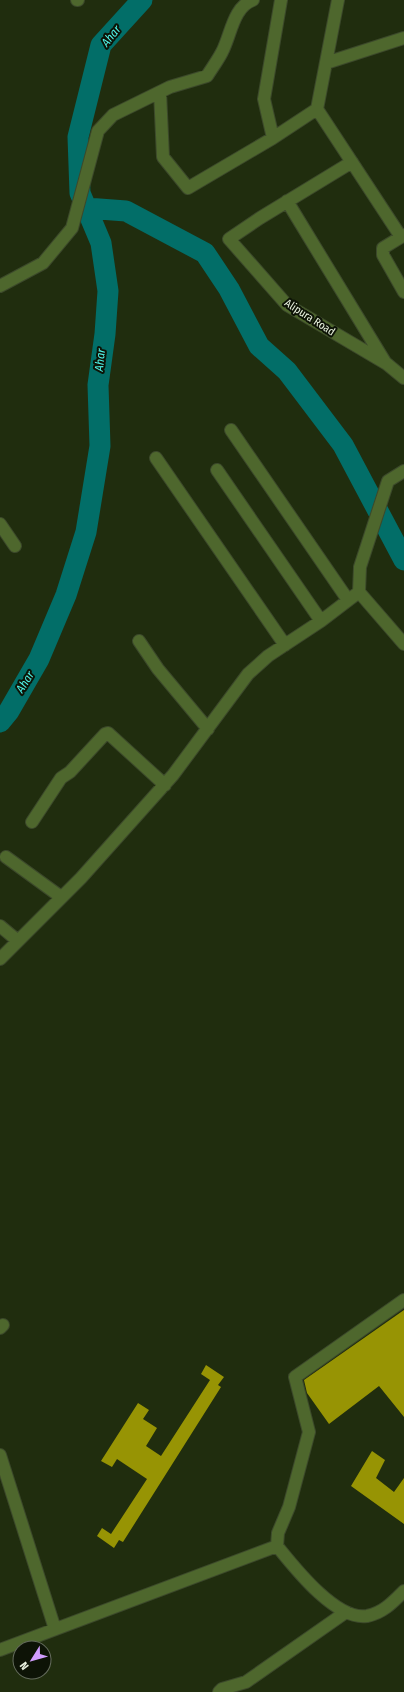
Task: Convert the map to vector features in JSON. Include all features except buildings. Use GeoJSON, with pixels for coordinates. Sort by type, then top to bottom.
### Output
{"type":"FeatureCollection","features":[{"type":"Feature","properties":{"kind":"street"},"geometry":{"type":"LineString","coordinates":[[0,286],[43,263],[72,228],[98,131],[113,115],[170,87],[207,76],[222,51],[232,23],[245,3],[253,0]]}},
{"type":"Feature","properties":{"kind":"street"},"geometry":{"type":"LineString","coordinates":[[273,138],[264,100],[281,0]]}},
{"type":"Feature","properties":{"kind":"street"},"geometry":{"type":"LineString","coordinates":[[338,0],[317,109],[402,236],[383,248],[383,255],[404,292]]}},
{"type":"Feature","properties":{"kind":"street"},"geometry":{"type":"LineString","coordinates":[[326,63],[404,38]]}},
{"type":"Feature","properties":{"kind":"street"},"geometry":{"type":"LineString","coordinates":[[160,92],[163,157],[188,188],[273,138],[317,109]]}},
{"type":"Feature","properties":{"kind":"street"},"geometry":{"type":"LineString","coordinates":[[352,162],[287,200],[387,364]]}},
{"type":"Feature","properties":{"kind":"street","name":"Alipura Road"},"geometry":{"type":"LineString","coordinates":[[287,200],[229,239],[287,305],[387,364],[404,378]]}},
{"type":"Feature","properties":{"kind":"street"},"geometry":{"type":"LineString","coordinates":[[231,430],[348,600]]}},
{"type":"Feature","properties":{"kind":"street"},"geometry":{"type":"LineString","coordinates":[[156,458],[285,645]]}},
{"type":"Feature","properties":{"kind":"street"},"geometry":{"type":"LineString","coordinates":[[217,470],[321,621]]}},
{"type":"Feature","properties":{"kind":"street"},"geometry":{"type":"LineString","coordinates":[[404,471],[388,481],[360,567],[359,592],[404,644]]}},
{"type":"Feature","properties":{"kind":"street"},"geometry":{"type":"LineString","coordinates":[[0,524],[15,546]]}},
{"type":"Feature","properties":{"kind":"street"},"geometry":{"type":"LineString","coordinates":[[0,959],[61,897],[165,785],[248,674],[268,656],[321,621],[359,592]]}},
{"type":"Feature","properties":{"kind":"street"},"geometry":{"type":"LineString","coordinates":[[139,641],[158,669],[208,729]]}},
{"type":"Feature","properties":{"kind":"street"},"geometry":{"type":"LineString","coordinates":[[32,822],[62,778],[70,772],[105,734],[108,733],[165,785]]}},
{"type":"Feature","properties":{"kind":"street"},"geometry":{"type":"LineString","coordinates":[[6,857],[61,897]]}},
{"type":"Feature","properties":{"kind":"street"},"geometry":{"type":"LineString","coordinates":[[0,926],[18,941]]}},
{"type":"Feature","properties":{"kind":"street"},"geometry":{"type":"LineString","coordinates":[[404,1300],[295,1377],[309,1432],[289,1507],[278,1532],[277,1546],[301,1575],[322,1596],[346,1612],[365,1616],[378,1612],[390,1606],[404,1590]]}},
{"type":"Feature","properties":{"kind":"street"},"geometry":{"type":"LineString","coordinates":[[0,1455],[55,1629]]}},
{"type":"Feature","properties":{"kind":"street"},"geometry":{"type":"LineString","coordinates":[[0,1650],[277,1546]]}},
{"type":"Feature","properties":{"kind":"street"},"geometry":{"type":"LineString","coordinates":[[220,1692],[222,1689],[246,1682],[346,1612]]}},
{"type":"Feature","properties":{"kind":"waterway","name":"Ahar"},"geometry":{"type":"LineString","coordinates":[[0,722],[9,711],[39,659],[66,595],[86,532],[100,446],[98,385],[105,334],[108,291],[101,243],[80,193],[78,137],[101,45],[142,0]]}},
{"type":"Feature","properties":{"kind":"waterway"},"geometry":{"type":"LineString","coordinates":[[86,208],[126,211],[205,253],[229,289],[259,346],[287,371],[343,445],[404,560]]}}]}
